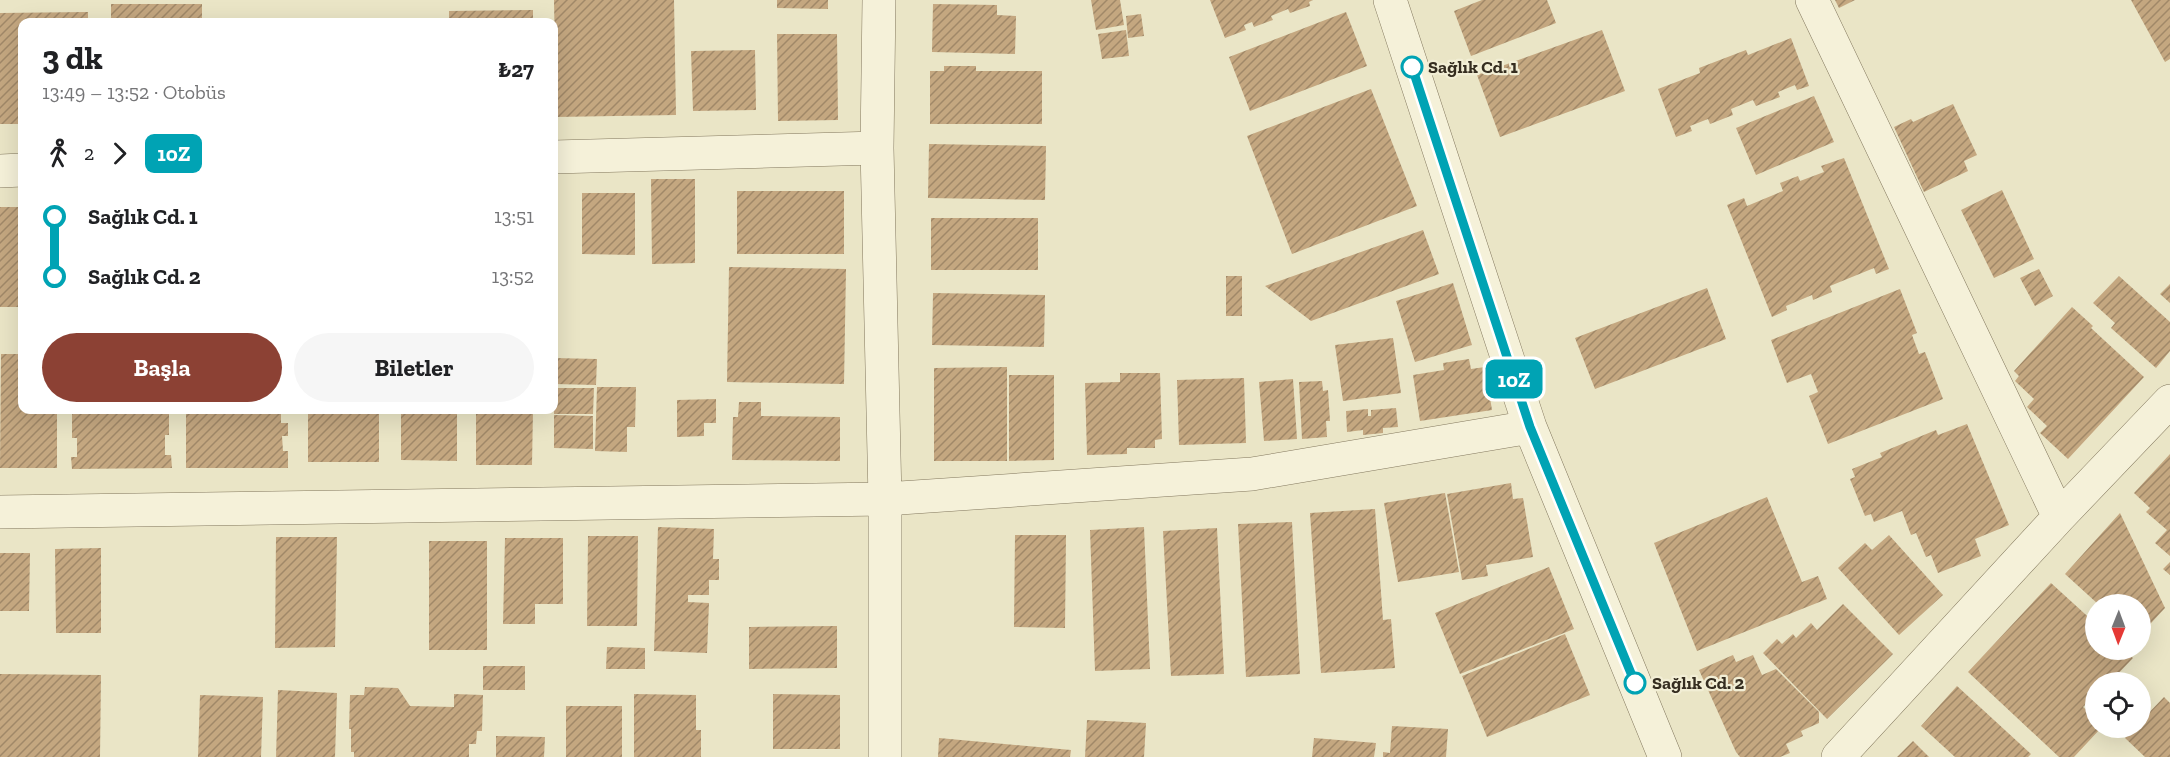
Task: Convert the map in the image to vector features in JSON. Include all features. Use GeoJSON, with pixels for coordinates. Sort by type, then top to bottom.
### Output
{"type":"FeatureCollection","features":[{"type":"Feature","properties":{"kind":"street"},"geometry":{"type":"LineString","coordinates":[[879,0],[877,148],[885,499],[885,757]]}},
{"type":"Feature","properties":{"kind":"street"},"geometry":{"type":"LineString","coordinates":[[1390,0],[1530,427],[1665,757]]}},
{"type":"Feature","properties":{"kind":"street"},"geometry":{"type":"LineString","coordinates":[[1812,0],[2060,517]]}},
{"type":"Feature","properties":{"kind":"street"},"geometry":{"type":"LineString","coordinates":[[558,157],[877,148]]}},
{"type":"Feature","properties":{"kind":"street"},"geometry":{"type":"LineString","coordinates":[[0,171],[18,170]]}},
{"type":"Feature","properties":{"kind":"street"},"geometry":{"type":"LineString","coordinates":[[1838,757],[2170,401]]}},
{"type":"Feature","properties":{"kind":"street"},"geometry":{"type":"LineString","coordinates":[[0,512],[885,499],[1252,474],[1530,427]]}},
{"type":"Feature","properties":{"kind":"building"},"geometry":{"type":"Polygon","coordinates":[[[554,0],[674,0],[676,115],[558,117],[558,18],[554,18],[554,0]]]}},
{"type":"Feature","properties":{"kind":"building"},"geometry":{"type":"Polygon","coordinates":[[[777,0],[828,0],[828,9],[777,8],[777,0]]]}},
{"type":"Feature","properties":{"kind":"building"},"geometry":{"type":"Polygon","coordinates":[[[1091,0],[1120,0],[1124,25],[1096,30],[1091,0]]]}},
{"type":"Feature","properties":{"kind":"building"},"geometry":{"type":"Polygon","coordinates":[[[1210,0],[1313,0],[1309,2],[1310,6],[1290,13],[1288,9],[1271,16],[1273,20],[1254,27],[1252,22],[1244,25],[1246,30],[1225,38],[1210,0]]]}},
{"type":"Feature","properties":{"kind":"building"},"geometry":{"type":"Polygon","coordinates":[[[1482,0],[1547,0],[1556,23],[1471,56],[1454,11],[1482,0]]]}},
{"type":"Feature","properties":{"kind":"building"},"geometry":{"type":"Polygon","coordinates":[[[1835,0],[1855,0],[1839,8],[1835,0]]]}},
{"type":"Feature","properties":{"kind":"building"},"geometry":{"type":"Polygon","coordinates":[[[2131,0],[2170,0],[2170,59],[2165,62],[2131,0]]]}},
{"type":"Feature","properties":{"kind":"building"},"geometry":{"type":"Polygon","coordinates":[[[111,4],[202,4],[202,18],[111,18],[111,4]]]}},
{"type":"Feature","properties":{"kind":"building"},"geometry":{"type":"Polygon","coordinates":[[[933,4],[997,5],[997,15],[1016,16],[1015,54],[932,52],[933,4]]]}},
{"type":"Feature","properties":{"kind":"building"},"geometry":{"type":"Polygon","coordinates":[[[533,10],[533,18],[449,18],[449,11],[533,10]]]}},
{"type":"Feature","properties":{"kind":"building"},"geometry":{"type":"Polygon","coordinates":[[[88,12],[88,18],[18,18],[18,124],[0,124],[0,13],[88,12]]]}},
{"type":"Feature","properties":{"kind":"building"},"geometry":{"type":"Polygon","coordinates":[[[1346,12],[1367,66],[1250,111],[1229,57],[1346,12]]]}},
{"type":"Feature","properties":{"kind":"building"},"geometry":{"type":"Polygon","coordinates":[[[1141,14],[1144,36],[1128,38],[1126,16],[1141,14]]]}},
{"type":"Feature","properties":{"kind":"building"},"geometry":{"type":"Polygon","coordinates":[[[1126,30],[1129,56],[1102,59],[1098,34],[1126,30]]]}},
{"type":"Feature","properties":{"kind":"building"},"geometry":{"type":"Polygon","coordinates":[[[1602,30],[1625,91],[1500,137],[1477,75],[1602,30]]]}},
{"type":"Feature","properties":{"kind":"building"},"geometry":{"type":"Polygon","coordinates":[[[777,34],[837,34],[838,120],[778,121],[777,34]]]}},
{"type":"Feature","properties":{"kind":"building"},"geometry":{"type":"Polygon","coordinates":[[[1791,38],[1809,86],[1797,90],[1795,85],[1778,92],[1780,97],[1756,106],[1753,100],[1731,109],[1733,115],[1710,124],[1708,119],[1690,126],[1692,131],[1676,137],[1658,89],[1700,73],[1699,68],[1746,50],[1748,55],[1791,38]]]}},
{"type":"Feature","properties":{"kind":"building"},"geometry":{"type":"Polygon","coordinates":[[[755,50],[756,110],[693,111],[691,51],[755,50]]]}},
{"type":"Feature","properties":{"kind":"building"},"geometry":{"type":"Polygon","coordinates":[[[944,66],[976,66],[976,71],[1042,71],[1042,124],[930,124],[930,71],[944,71],[944,66]]]}},
{"type":"Feature","properties":{"kind":"building"},"geometry":{"type":"Polygon","coordinates":[[[1371,89],[1417,206],[1292,254],[1247,136],[1371,89]]]}},
{"type":"Feature","properties":{"kind":"building"},"geometry":{"type":"Polygon","coordinates":[[[1814,96],[1834,142],[1756,175],[1736,128],[1814,96]]]}},
{"type":"Feature","properties":{"kind":"building"},"geometry":{"type":"Polygon","coordinates":[[[1953,104],[1977,155],[1964,161],[1968,171],[1924,192],[1894,127],[1911,119],[1913,122],[1953,104]]]}},
{"type":"Feature","properties":{"kind":"building"},"geometry":{"type":"Polygon","coordinates":[[[929,144],[1046,146],[1045,200],[928,198],[929,144]]]}},
{"type":"Feature","properties":{"kind":"building"},"geometry":{"type":"Polygon","coordinates":[[[1844,158],[1889,269],[1876,274],[1874,268],[1830,286],[1832,292],[1813,300],[1812,295],[1786,306],[1787,310],[1772,317],[1727,205],[1744,198],[1747,206],[1783,191],[1780,183],[1798,176],[1800,181],[1824,172],[1821,166],[1844,158]]]}},
{"type":"Feature","properties":{"kind":"building"},"geometry":{"type":"Polygon","coordinates":[[[651,179],[695,179],[695,263],[652,264],[651,179]]]}},
{"type":"Feature","properties":{"kind":"building"},"geometry":{"type":"Polygon","coordinates":[[[2002,190],[2034,259],[1994,278],[1961,210],[2002,190]]]}},
{"type":"Feature","properties":{"kind":"building"},"geometry":{"type":"Polygon","coordinates":[[[737,191],[844,191],[844,254],[737,254],[737,191]]]}},
{"type":"Feature","properties":{"kind":"building"},"geometry":{"type":"Polygon","coordinates":[[[582,193],[635,193],[635,255],[582,254],[582,193]]]}},
{"type":"Feature","properties":{"kind":"building"},"geometry":{"type":"Polygon","coordinates":[[[0,207],[18,207],[18,307],[0,307],[0,207]]]}},
{"type":"Feature","properties":{"kind":"building"},"geometry":{"type":"Polygon","coordinates":[[[931,218],[1038,218],[1038,270],[931,270],[931,218]]]}},
{"type":"Feature","properties":{"kind":"building"},"geometry":{"type":"Polygon","coordinates":[[[1423,230],[1439,274],[1311,321],[1265,286],[1423,230]]]}},
{"type":"Feature","properties":{"kind":"building"},"geometry":{"type":"Polygon","coordinates":[[[729,267],[846,269],[844,384],[727,382],[729,267]]]}},
{"type":"Feature","properties":{"kind":"building"},"geometry":{"type":"Polygon","coordinates":[[[2039,269],[2053,296],[2035,306],[2020,278],[2039,269]]]}},
{"type":"Feature","properties":{"kind":"building"},"geometry":{"type":"Polygon","coordinates":[[[1226,276],[1242,276],[1242,316],[1226,316],[1226,276]]]}},
{"type":"Feature","properties":{"kind":"building"},"geometry":{"type":"Polygon","coordinates":[[[2119,276],[2170,322],[2170,351],[2156,368],[2111,328],[2115,323],[2093,303],[2119,276]]]}},
{"type":"Feature","properties":{"kind":"building"},"geometry":{"type":"Polygon","coordinates":[[[1453,283],[1472,345],[1415,362],[1396,301],[1453,283]]]}},
{"type":"Feature","properties":{"kind":"building"},"geometry":{"type":"Polygon","coordinates":[[[2170,284],[2170,303],[2160,294],[2170,284]]]}},
{"type":"Feature","properties":{"kind":"building"},"geometry":{"type":"Polygon","coordinates":[[[1707,288],[1726,339],[1595,389],[1575,338],[1707,288]]]}},
{"type":"Feature","properties":{"kind":"building"},"geometry":{"type":"Polygon","coordinates":[[[1900,289],[1917,333],[1912,335],[1919,354],[1925,352],[1943,399],[1828,444],[1809,396],[1818,392],[1811,374],[1787,383],[1771,340],[1900,289]]]}},
{"type":"Feature","properties":{"kind":"building"},"geometry":{"type":"Polygon","coordinates":[[[933,293],[1045,295],[1044,347],[932,345],[933,293]]]}},
{"type":"Feature","properties":{"kind":"building"},"geometry":{"type":"Polygon","coordinates":[[[2072,307],[2093,326],[2091,328],[2144,377],[2068,459],[2040,433],[2047,426],[2027,407],[2034,399],[2015,381],[2019,376],[2014,371],[2072,307]]]}},
{"type":"Feature","properties":{"kind":"building"},"geometry":{"type":"Polygon","coordinates":[[[1393,338],[1401,393],[1343,401],[1335,345],[1393,338]]]}},
{"type":"Feature","properties":{"kind":"building"},"geometry":{"type":"Polygon","coordinates":[[[1,354],[18,354],[18,414],[57,414],[57,468],[0,468],[1,354]]]}},
{"type":"Feature","properties":{"kind":"building"},"geometry":{"type":"Polygon","coordinates":[[[558,358],[597,359],[596,385],[558,384],[558,358]]]}},
{"type":"Feature","properties":{"kind":"building"},"geometry":{"type":"Polygon","coordinates":[[[1469,359],[1471,369],[1485,367],[1492,410],[1420,421],[1413,375],[1444,370],[1443,363],[1469,359]]]}},
{"type":"Feature","properties":{"kind":"building"},"geometry":{"type":"Polygon","coordinates":[[[1007,367],[1007,461],[934,461],[934,368],[1007,367]]]}},
{"type":"Feature","properties":{"kind":"building"},"geometry":{"type":"Polygon","coordinates":[[[1120,373],[1160,373],[1162,439],[1155,440],[1155,448],[1127,448],[1127,454],[1087,455],[1085,383],[1120,382],[1120,373]]]}},
{"type":"Feature","properties":{"kind":"building"},"geometry":{"type":"Polygon","coordinates":[[[1009,375],[1054,375],[1054,460],[1009,461],[1009,375]]]}},
{"type":"Feature","properties":{"kind":"building"},"geometry":{"type":"Polygon","coordinates":[[[1244,378],[1246,443],[1179,445],[1177,380],[1244,378]]]}},
{"type":"Feature","properties":{"kind":"building"},"geometry":{"type":"Polygon","coordinates":[[[1293,379],[1297,439],[1264,441],[1259,382],[1293,379]]]}},
{"type":"Feature","properties":{"kind":"building"},"geometry":{"type":"Polygon","coordinates":[[[1322,381],[1323,391],[1328,390],[1330,421],[1326,421],[1327,437],[1302,439],[1299,382],[1322,381]]]}},
{"type":"Feature","properties":{"kind":"building"},"geometry":{"type":"Polygon","coordinates":[[[597,387],[636,387],[635,427],[627,427],[627,452],[595,451],[597,387]]]}},
{"type":"Feature","properties":{"kind":"building"},"geometry":{"type":"Polygon","coordinates":[[[558,388],[594,388],[593,414],[558,414],[558,388]]]}},
{"type":"Feature","properties":{"kind":"building"},"geometry":{"type":"Polygon","coordinates":[[[716,399],[716,423],[704,423],[704,436],[677,437],[677,400],[716,399]]]}},
{"type":"Feature","properties":{"kind":"building"},"geometry":{"type":"Polygon","coordinates":[[[739,402],[761,402],[761,416],[840,417],[840,461],[732,460],[733,417],[738,417],[739,402]]]}},
{"type":"Feature","properties":{"kind":"building"},"geometry":{"type":"Polygon","coordinates":[[[1396,408],[1398,427],[1383,428],[1383,433],[1363,435],[1363,430],[1347,432],[1346,411],[1368,409],[1368,416],[1371,416],[1371,410],[1396,408]]]}},
{"type":"Feature","properties":{"kind":"building"},"geometry":{"type":"Polygon","coordinates":[[[72,414],[169,414],[169,435],[165,435],[165,455],[171,455],[172,468],[72,469],[71,457],[77,457],[77,438],[72,438],[72,414]]]}},
{"type":"Feature","properties":{"kind":"building"},"geometry":{"type":"Polygon","coordinates":[[[186,414],[281,414],[281,423],[288,423],[288,436],[282,436],[283,451],[288,451],[288,468],[186,468],[186,414]]]}},
{"type":"Feature","properties":{"kind":"building"},"geometry":{"type":"Polygon","coordinates":[[[308,414],[379,414],[379,462],[308,462],[308,414]]]}},
{"type":"Feature","properties":{"kind":"building"},"geometry":{"type":"Polygon","coordinates":[[[401,414],[457,414],[457,461],[401,460],[401,414]]]}},
{"type":"Feature","properties":{"kind":"building"},"geometry":{"type":"Polygon","coordinates":[[[476,414],[533,414],[532,465],[476,465],[476,414]]]}},
{"type":"Feature","properties":{"kind":"building"},"geometry":{"type":"Polygon","coordinates":[[[554,415],[593,416],[593,449],[554,448],[554,415]]]}},
{"type":"Feature","properties":{"kind":"building"},"geometry":{"type":"Polygon","coordinates":[[[1967,424],[2009,525],[1975,539],[1981,556],[1938,573],[1931,555],[1926,557],[1916,533],[1911,535],[1902,511],[1874,522],[1871,514],[1865,516],[1850,479],[1855,477],[1852,469],[1882,457],[1880,453],[1936,430],[1938,435],[1967,424]]]}},
{"type":"Feature","properties":{"kind":"building"},"geometry":{"type":"Polygon","coordinates":[[[2170,454],[2170,556],[2155,543],[2167,530],[2146,512],[2150,508],[2134,493],[2170,454]]]}},
{"type":"Feature","properties":{"kind":"building"},"geometry":{"type":"Polygon","coordinates":[[[1511,483],[1513,499],[1523,498],[1533,557],[1486,565],[1488,576],[1462,580],[1447,494],[1511,483]]]}},
{"type":"Feature","properties":{"kind":"building"},"geometry":{"type":"Polygon","coordinates":[[[1445,493],[1459,572],[1398,582],[1384,503],[1445,493]]]}},
{"type":"Feature","properties":{"kind":"building"},"geometry":{"type":"Polygon","coordinates":[[[1767,497],[1802,582],[1818,576],[1827,599],[1697,651],[1654,543],[1767,497]]]}},
{"type":"Feature","properties":{"kind":"building"},"geometry":{"type":"Polygon","coordinates":[[[1375,509],[1383,620],[1391,619],[1395,668],[1321,673],[1310,513],[1375,509]]]}},
{"type":"Feature","properties":{"kind":"building"},"geometry":{"type":"Polygon","coordinates":[[[2120,513],[2165,608],[2151,623],[2151,594],[2087,594],[2065,574],[2120,513]]]}},
{"type":"Feature","properties":{"kind":"building"},"geometry":{"type":"Polygon","coordinates":[[[1292,522],[1300,674],[1246,677],[1238,524],[1292,522]]]}},
{"type":"Feature","properties":{"kind":"building"},"geometry":{"type":"Polygon","coordinates":[[[658,527],[714,529],[713,559],[719,559],[719,580],[709,580],[709,595],[688,595],[688,602],[709,603],[707,653],[654,651],[658,527]]]}},
{"type":"Feature","properties":{"kind":"building"},"geometry":{"type":"Polygon","coordinates":[[[1144,527],[1150,669],[1095,671],[1090,530],[1144,527]]]}},
{"type":"Feature","properties":{"kind":"building"},"geometry":{"type":"Polygon","coordinates":[[[1217,528],[1224,674],[1171,676],[1163,531],[1217,528]]]}},
{"type":"Feature","properties":{"kind":"building"},"geometry":{"type":"Polygon","coordinates":[[[1015,535],[1066,535],[1065,628],[1014,627],[1015,535]]]}},
{"type":"Feature","properties":{"kind":"building"},"geometry":{"type":"Polygon","coordinates":[[[1889,535],[1943,595],[1899,635],[1838,568],[1865,543],[1872,550],[1889,535]]]}},
{"type":"Feature","properties":{"kind":"building"},"geometry":{"type":"Polygon","coordinates":[[[588,536],[638,536],[637,626],[587,626],[588,536]]]}},
{"type":"Feature","properties":{"kind":"building"},"geometry":{"type":"Polygon","coordinates":[[[276,537],[337,537],[335,647],[275,648],[276,537]]]}},
{"type":"Feature","properties":{"kind":"building"},"geometry":{"type":"Polygon","coordinates":[[[505,538],[563,538],[563,604],[535,604],[535,624],[503,624],[505,538]]]}},
{"type":"Feature","properties":{"kind":"building"},"geometry":{"type":"Polygon","coordinates":[[[429,541],[487,541],[487,650],[429,650],[429,541]]]}},
{"type":"Feature","properties":{"kind":"building"},"geometry":{"type":"Polygon","coordinates":[[[101,548],[101,633],[56,633],[55,549],[101,548]]]}},
{"type":"Feature","properties":{"kind":"building"},"geometry":{"type":"Polygon","coordinates":[[[0,553],[30,553],[29,611],[0,611],[0,553]]]}},
{"type":"Feature","properties":{"kind":"building"},"geometry":{"type":"Polygon","coordinates":[[[2170,562],[2170,575],[2163,569],[2170,562]]]}},
{"type":"Feature","properties":{"kind":"building"},"geometry":{"type":"Polygon","coordinates":[[[1549,567],[1574,629],[1460,674],[1435,613],[1549,567]]]}},
{"type":"Feature","properties":{"kind":"building"},"geometry":{"type":"Polygon","coordinates":[[[2051,583],[2085,614],[2085,660],[2131,660],[2120,672],[2085,672],[2085,705],[2083,707],[2085,709],[2085,738],[2092,738],[2074,757],[2059,757],[1968,672],[2051,583]]]}},
{"type":"Feature","properties":{"kind":"building"},"geometry":{"type":"Polygon","coordinates":[[[1843,604],[1893,654],[1827,719],[1763,653],[1777,639],[1782,644],[1793,634],[1796,638],[1811,623],[1817,630],[1843,604]]]}},
{"type":"Feature","properties":{"kind":"building"},"geometry":{"type":"Polygon","coordinates":[[[837,626],[837,668],[749,669],[749,627],[837,626]]]}},
{"type":"Feature","properties":{"kind":"building"},"geometry":{"type":"Polygon","coordinates":[[[1565,634],[1590,695],[1487,737],[1462,676],[1565,634]]]}},
{"type":"Feature","properties":{"kind":"building"},"geometry":{"type":"Polygon","coordinates":[[[607,647],[645,648],[645,669],[606,669],[607,647]]]}},
{"type":"Feature","properties":{"kind":"building"},"geometry":{"type":"Polygon","coordinates":[[[1733,655],[1736,662],[1753,655],[1762,675],[1776,669],[1819,712],[1819,723],[1801,731],[1803,736],[1786,744],[1790,753],[1780,757],[1740,757],[1736,752],[1699,670],[1733,655]]]}},
{"type":"Feature","properties":{"kind":"building"},"geometry":{"type":"Polygon","coordinates":[[[483,666],[525,666],[525,690],[483,690],[483,666]]]}},
{"type":"Feature","properties":{"kind":"building"},"geometry":{"type":"Polygon","coordinates":[[[0,674],[101,675],[100,757],[0,757],[0,674]]]}},
{"type":"Feature","properties":{"kind":"building"},"geometry":{"type":"Polygon","coordinates":[[[1957,686],[2031,754],[2028,757],[1955,757],[1921,726],[1957,686]]]}},
{"type":"Feature","properties":{"kind":"building"},"geometry":{"type":"Polygon","coordinates":[[[365,687],[398,688],[410,706],[454,707],[454,694],[483,695],[482,731],[477,731],[476,744],[469,744],[469,757],[354,757],[354,752],[351,752],[351,729],[349,729],[350,695],[364,695],[365,687]]]}},
{"type":"Feature","properties":{"kind":"building"},"geometry":{"type":"Polygon","coordinates":[[[278,690],[337,693],[335,757],[276,757],[278,690]]]}},
{"type":"Feature","properties":{"kind":"building"},"geometry":{"type":"Polygon","coordinates":[[[634,694],[696,695],[696,730],[701,730],[701,757],[634,757],[634,694]]]}},
{"type":"Feature","properties":{"kind":"building"},"geometry":{"type":"Polygon","coordinates":[[[773,694],[840,695],[840,749],[773,749],[773,694]]]}},
{"type":"Feature","properties":{"kind":"building"},"geometry":{"type":"Polygon","coordinates":[[[200,695],[263,697],[261,757],[198,757],[200,695]]]}},
{"type":"Feature","properties":{"kind":"building"},"geometry":{"type":"Polygon","coordinates":[[[2164,697],[2170,703],[2170,757],[2145,757],[2125,738],[2151,738],[2151,711],[2164,697]]]}},
{"type":"Feature","properties":{"kind":"building"},"geometry":{"type":"Polygon","coordinates":[[[566,706],[622,706],[622,757],[566,757],[566,706]]]}},
{"type":"Feature","properties":{"kind":"building"},"geometry":{"type":"Polygon","coordinates":[[[1087,720],[1146,723],[1144,757],[1085,757],[1087,720]]]}},
{"type":"Feature","properties":{"kind":"building"},"geometry":{"type":"Polygon","coordinates":[[[1392,726],[1448,729],[1446,757],[1383,757],[1383,752],[1390,753],[1392,726]]]}},
{"type":"Feature","properties":{"kind":"building"},"geometry":{"type":"Polygon","coordinates":[[[496,736],[545,737],[544,757],[496,757],[496,736]]]}},
{"type":"Feature","properties":{"kind":"building"},"geometry":{"type":"Polygon","coordinates":[[[939,738],[1071,750],[1070,757],[938,757],[939,738]]]}},
{"type":"Feature","properties":{"kind":"building"},"geometry":{"type":"Polygon","coordinates":[[[1314,738],[1376,743],[1374,757],[1312,757],[1314,738]]]}},
{"type":"Feature","properties":{"kind":"building"},"geometry":{"type":"Polygon","coordinates":[[[1913,741],[1929,757],[1897,757],[1913,741]]]}},
{"type":"Feature","properties":{"kind":"bus line","name":"10Z"},"geometry":{"type":"LineString","coordinates":[[1412,67],[1530,427],[1635,683]]}},
{"type":"Feature","properties":{"kind":"place","name":"Sağlık Cd. 1"},"geometry":{"type":"Point","coordinates":[1412,67]}},
{"type":"Feature","properties":{"kind":"place","name":"Sağlık Cd. 2"},"geometry":{"type":"Point","coordinates":[1635,683]}}]}
